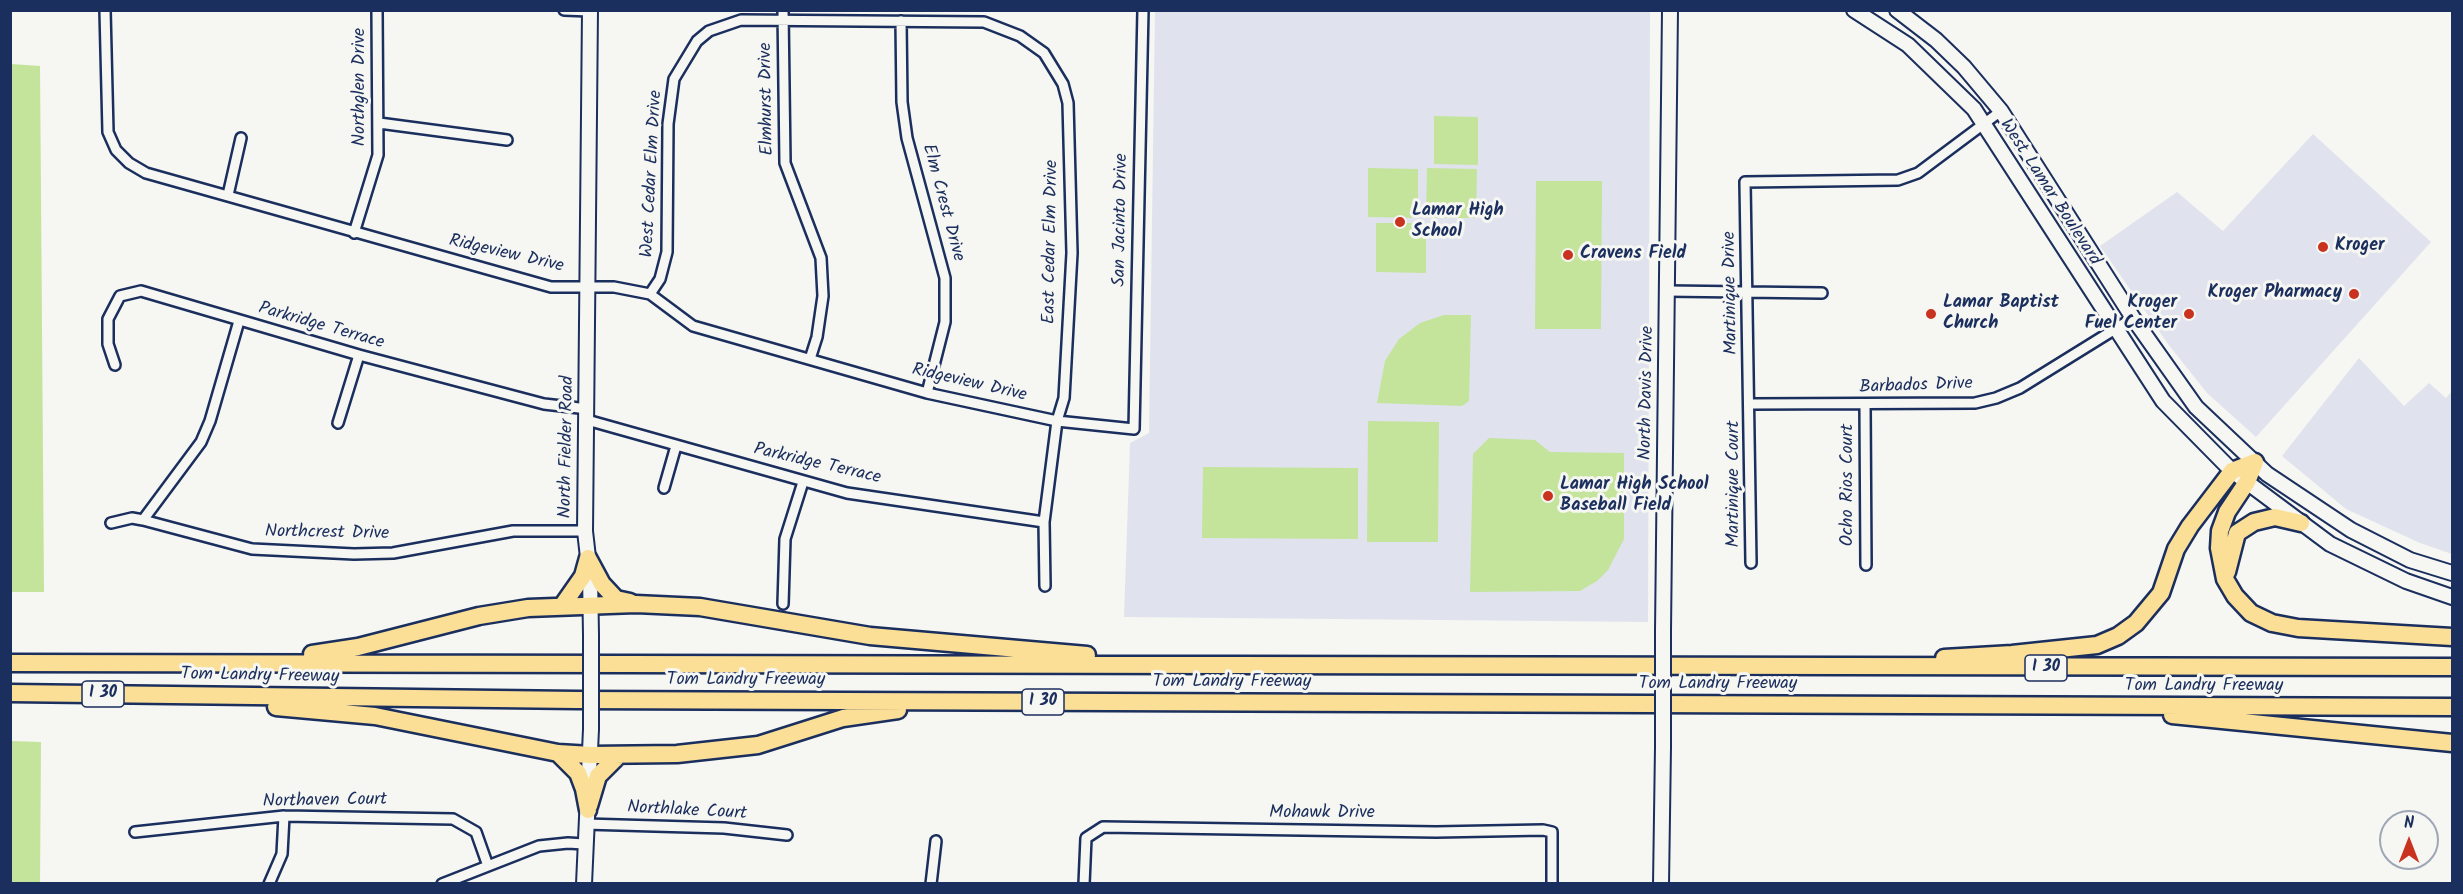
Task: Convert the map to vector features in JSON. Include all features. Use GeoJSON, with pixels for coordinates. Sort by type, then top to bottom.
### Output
{"type":"FeatureCollection","features":[{"type":"Feature","properties":{"kind":"highway"},"geometry":{"type":"LineString","coordinates":[[1715,665],[2012,654],[2097,645],[2136,623],[2161,593],[2176,549],[2190,526],[2232,471],[2255,462]]}},
{"type":"Feature","properties":{"kind":"highway"},"geometry":{"type":"LineString","coordinates":[[2255,462],[2247,482],[2227,512],[2220,531],[2219,548],[2225,579],[2235,596],[2252,613],[2272,623],[2298,628],[2452,637]]}},
{"type":"Feature","properties":{"kind":"highway"},"geometry":{"type":"LineString","coordinates":[[2225,579],[2237,533],[2254,522],[2275,517],[2301,523]]}},
{"type":"Feature","properties":{"kind":"highway"},"geometry":{"type":"LineString","coordinates":[[588,558],[602,584],[616,599],[636,604]]}},
{"type":"Feature","properties":{"kind":"highway"},"geometry":{"type":"LineString","coordinates":[[562,606],[583,576],[588,558]]}},
{"type":"Feature","properties":{"kind":"highway"},"geometry":{"type":"LineString","coordinates":[[118,662],[316,654],[358,647],[479,616],[562,606],[636,604],[700,607],[870,636],[1226,665]]}},
{"type":"Feature","properties":{"kind":"highway","name":"Tom Landry Freeway"},"geometry":{"type":"LineString","coordinates":[[17,663],[2452,668]]}},
{"type":"Feature","properties":{"kind":"highway","name":"Tom Landry Freeway"},"geometry":{"type":"LineString","coordinates":[[19,693],[1056,702],[2452,707]]}},
{"type":"Feature","properties":{"kind":"highway"},"geometry":{"type":"LineString","coordinates":[[180,695],[375,716],[558,753],[591,755],[677,754],[758,745],[843,718],[903,709],[1056,702]]}},
{"type":"Feature","properties":{"kind":"highway"},"geometry":{"type":"LineString","coordinates":[[2070,706],[2452,742]]}},
{"type":"Feature","properties":{"kind":"highway"},"geometry":{"type":"LineString","coordinates":[[558,753],[578,773],[584,789],[587,817]]}},
{"type":"Feature","properties":{"kind":"highway"},"geometry":{"type":"LineString","coordinates":[[587,817],[598,776],[618,755]]}},
{"type":"Feature","properties":{"kind":"main road","name":"North Davis Drive"},"geometry":{"type":"LineString","coordinates":[[1661,884],[1670,10]]}},
{"type":"Feature","properties":{"kind":"main road","name":"West Lamar Boulevard"},"geometry":{"type":"LineString","coordinates":[[1854,10],[1908,45],[1958,91],[1983,124],[2163,401],[2232,471],[2330,544],[2370,565],[2452,597]]}},
{"type":"Feature","properties":{"kind":"main road","name":"West Lamar Boulevard"},"geometry":{"type":"LineString","coordinates":[[1897,10],[1936,40],[1957,60],[2001,111],[2133,318],[2196,407],[2267,474],[2351,530],[2410,560],[2452,573]]}},
{"type":"Feature","properties":{"kind":"main road","name":"North Fielder Road"},"geometry":{"type":"LineString","coordinates":[[584,884],[584,844],[591,755],[591,605],[585,531],[590,11]]}},
{"type":"Feature","properties":{"kind":"street","name":"Ridgeview Drive"},"geometry":{"type":"LineString","coordinates":[[105,10],[108,132],[116,150],[129,163],[146,173],[551,287],[614,287],[650,294],[693,326],[927,393],[1057,421],[1134,429]]}},
{"type":"Feature","properties":{"kind":"street","name":"Northglen Drive"},"geometry":{"type":"LineString","coordinates":[[354,232],[378,155],[377,10]]}},
{"type":"Feature","properties":{"kind":"street"},"geometry":{"type":"LineString","coordinates":[[564,10],[590,11]]}},
{"type":"Feature","properties":{"kind":"street","name":"San Jacinto Drive"},"geometry":{"type":"LineString","coordinates":[[1134,429],[1143,10]]}},
{"type":"Feature","properties":{"kind":"street","name":"West Cedar Elm Drive"},"geometry":{"type":"LineString","coordinates":[[650,294],[660,279],[667,252],[668,124],[674,79],[697,40],[709,31],[741,20],[783,15],[901,21]]}},
{"type":"Feature","properties":{"kind":"street","name":"Elmhurst Drive"},"geometry":{"type":"LineString","coordinates":[[783,15],[785,163],[821,258],[823,296],[817,336],[810,359]]}},
{"type":"Feature","properties":{"kind":"street","name":"Elm Crest Drive"},"geometry":{"type":"LineString","coordinates":[[901,21],[902,102],[907,138],[945,278],[945,322],[927,393]]}},
{"type":"Feature","properties":{"kind":"street","name":"East Cedar Elm Drive"},"geometry":{"type":"LineString","coordinates":[[901,21],[984,22],[1004,29],[1044,54],[1063,84],[1070,118],[1072,253],[1064,398],[1057,421],[1044,522],[1045,586]]}},
{"type":"Feature","properties":{"kind":"street"},"geometry":{"type":"LineString","coordinates":[[1983,124],[2001,111]]}},
{"type":"Feature","properties":{"kind":"street"},"geometry":{"type":"LineString","coordinates":[[379,123],[507,140]]}},
{"type":"Feature","properties":{"kind":"street","name":"Martinique Drive"},"geometry":{"type":"LineString","coordinates":[[1751,404],[1745,182],[1898,180],[1918,173],[1983,124]]}},
{"type":"Feature","properties":{"kind":"street"},"geometry":{"type":"LineString","coordinates":[[228,195],[241,138]]}},
{"type":"Feature","properties":{"kind":"street","name":"Parkridge Terrace"},"geometry":{"type":"LineString","coordinates":[[115,365],[108,344],[108,319],[115,302],[125,293],[141,291],[359,355],[587,414],[676,446],[803,482],[847,492],[1044,522]]}},
{"type":"Feature","properties":{"kind":"street"},"geometry":{"type":"LineString","coordinates":[[1667,291],[1822,293]]}},
{"type":"Feature","properties":{"kind":"street","name":"Barbados Drive"},"geometry":{"type":"LineString","coordinates":[[1751,404],[1954,405],[1996,398],[2020,388],[2133,318]]}},
{"type":"Feature","properties":{"kind":"street"},"geometry":{"type":"LineString","coordinates":[[143,520],[201,442],[210,421],[239,321]]}},
{"type":"Feature","properties":{"kind":"street"},"geometry":{"type":"LineString","coordinates":[[338,423],[359,355]]}},
{"type":"Feature","properties":{"kind":"street","name":"Martinique Court"},"geometry":{"type":"LineString","coordinates":[[1751,404],[1751,563]]}},
{"type":"Feature","properties":{"kind":"street","name":"Ocho Rios Court"},"geometry":{"type":"LineString","coordinates":[[1864,405],[1866,565]]}},
{"type":"Feature","properties":{"kind":"street"},"geometry":{"type":"LineString","coordinates":[[664,488],[676,446]]}},
{"type":"Feature","properties":{"kind":"street"},"geometry":{"type":"LineString","coordinates":[[783,604],[785,539],[803,482]]}},
{"type":"Feature","properties":{"kind":"street","name":"Northcrest Drive"},"geometry":{"type":"LineString","coordinates":[[111,523],[132,518],[143,520],[252,549],[354,554],[393,553],[513,531],[585,531]]}},
{"type":"Feature","properties":{"kind":"street"},"geometry":{"type":"LineString","coordinates":[[269,884],[282,854],[284,816]]}},
{"type":"Feature","properties":{"kind":"street","name":"Northaven Court"},"geometry":{"type":"LineString","coordinates":[[135,832],[284,816],[453,819],[476,832],[488,866]]}},
{"type":"Feature","properties":{"kind":"street","name":"Northlake Court"},"geometry":{"type":"LineString","coordinates":[[587,817],[787,835]]}},
{"type":"Feature","properties":{"kind":"street","name":"Mohawk Drive"},"geometry":{"type":"LineString","coordinates":[[1084,884],[1086,837],[1103,827],[1437,832],[1543,830],[1552,832],[1552,884]]}},
{"type":"Feature","properties":{"kind":"street"},"geometry":{"type":"LineString","coordinates":[[931,884],[936,841]]}},
{"type":"Feature","properties":{"kind":"street"},"geometry":{"type":"LineString","coordinates":[[442,884],[539,846],[584,844]]}},
{"type":"Feature","properties":{"kind":"shaded area","name":"Lamar High School"},"geometry":{"type":"Polygon","coordinates":[[[1155,11],[1650,11],[1648,622],[1124,617],[1130,443],[1149,433],[1155,11]]]}},
{"type":"Feature","properties":{"kind":"shaded area"},"geometry":{"type":"Polygon","coordinates":[[[2313,134],[2431,242],[2256,437],[2207,393],[2168,344],[2100,246],[2177,192],[2223,231],[2313,134]]]}},
{"type":"Feature","properties":{"kind":"shaded area"},"geometry":{"type":"Polygon","coordinates":[[[2359,358],[2404,406],[2429,383],[2446,398],[2452,391],[2452,554],[2420,543],[2346,509],[2282,456],[2359,358]]]}},
{"type":"Feature","properties":{"kind":"green space"},"geometry":{"type":"Polygon","coordinates":[[[11,64],[40,66],[44,592],[11,592],[11,64]]]}},
{"type":"Feature","properties":{"kind":"green space"},"geometry":{"type":"Polygon","coordinates":[[[1434,116],[1478,117],[1478,165],[1434,164],[1434,116]]]}},
{"type":"Feature","properties":{"kind":"green space"},"geometry":{"type":"Polygon","coordinates":[[[1368,168],[1418,169],[1418,218],[1368,217],[1368,168]]]}},
{"type":"Feature","properties":{"kind":"green space"},"geometry":{"type":"Polygon","coordinates":[[[1427,168],[1477,169],[1476,218],[1426,218],[1427,168]]]}},
{"type":"Feature","properties":{"kind":"green space","name":"Cravens Field"},"geometry":{"type":"Polygon","coordinates":[[[1536,181],[1602,181],[1601,329],[1535,329],[1536,181]]]}},
{"type":"Feature","properties":{"kind":"green space"},"geometry":{"type":"Polygon","coordinates":[[[1376,223],[1426,223],[1426,273],[1376,272],[1376,223]]]}},
{"type":"Feature","properties":{"kind":"green space"},"geometry":{"type":"Polygon","coordinates":[[[1444,315],[1471,315],[1469,401],[1462,406],[1377,403],[1385,361],[1399,339],[1420,323],[1444,315]]]}},
{"type":"Feature","properties":{"kind":"green space"},"geometry":{"type":"Polygon","coordinates":[[[1368,421],[1439,422],[1438,542],[1367,542],[1368,421]]]}},
{"type":"Feature","properties":{"kind":"green space","name":"Lamar High School Baseball Field"},"geometry":{"type":"Polygon","coordinates":[[[1489,438],[1535,440],[1550,452],[1624,453],[1624,539],[1608,570],[1597,581],[1580,591],[1470,592],[1473,454],[1489,438]]]}},
{"type":"Feature","properties":{"kind":"green space"},"geometry":{"type":"Polygon","coordinates":[[[1203,467],[1358,468],[1358,539],[1202,538],[1203,467]]]}},
{"type":"Feature","properties":{"kind":"green space"},"geometry":{"type":"Polygon","coordinates":[[[11,741],[41,742],[40,883],[11,883],[11,741]]]}},
{"type":"Feature","properties":{"kind":"place","name":"Lamar High School"},"geometry":{"type":"Point","coordinates":[1400,222]}},
{"type":"Feature","properties":{"kind":"place","name":"Kroger"},"geometry":{"type":"Point","coordinates":[2323,247]}},
{"type":"Feature","properties":{"kind":"place","name":"Cravens Field"},"geometry":{"type":"Point","coordinates":[1568,255]}},
{"type":"Feature","properties":{"kind":"place","name":"Kroger Pharmacy"},"geometry":{"type":"Point","coordinates":[2354,294]}},
{"type":"Feature","properties":{"kind":"place","name":"Lamar Baptist Church"},"geometry":{"type":"Point","coordinates":[1931,314]}},
{"type":"Feature","properties":{"kind":"place","name":"Kroger Fuel Center"},"geometry":{"type":"Point","coordinates":[2189,314]}},
{"type":"Feature","properties":{"kind":"place","name":"Lamar High School Baseball Field"},"geometry":{"type":"Point","coordinates":[1548,496]}}]}
